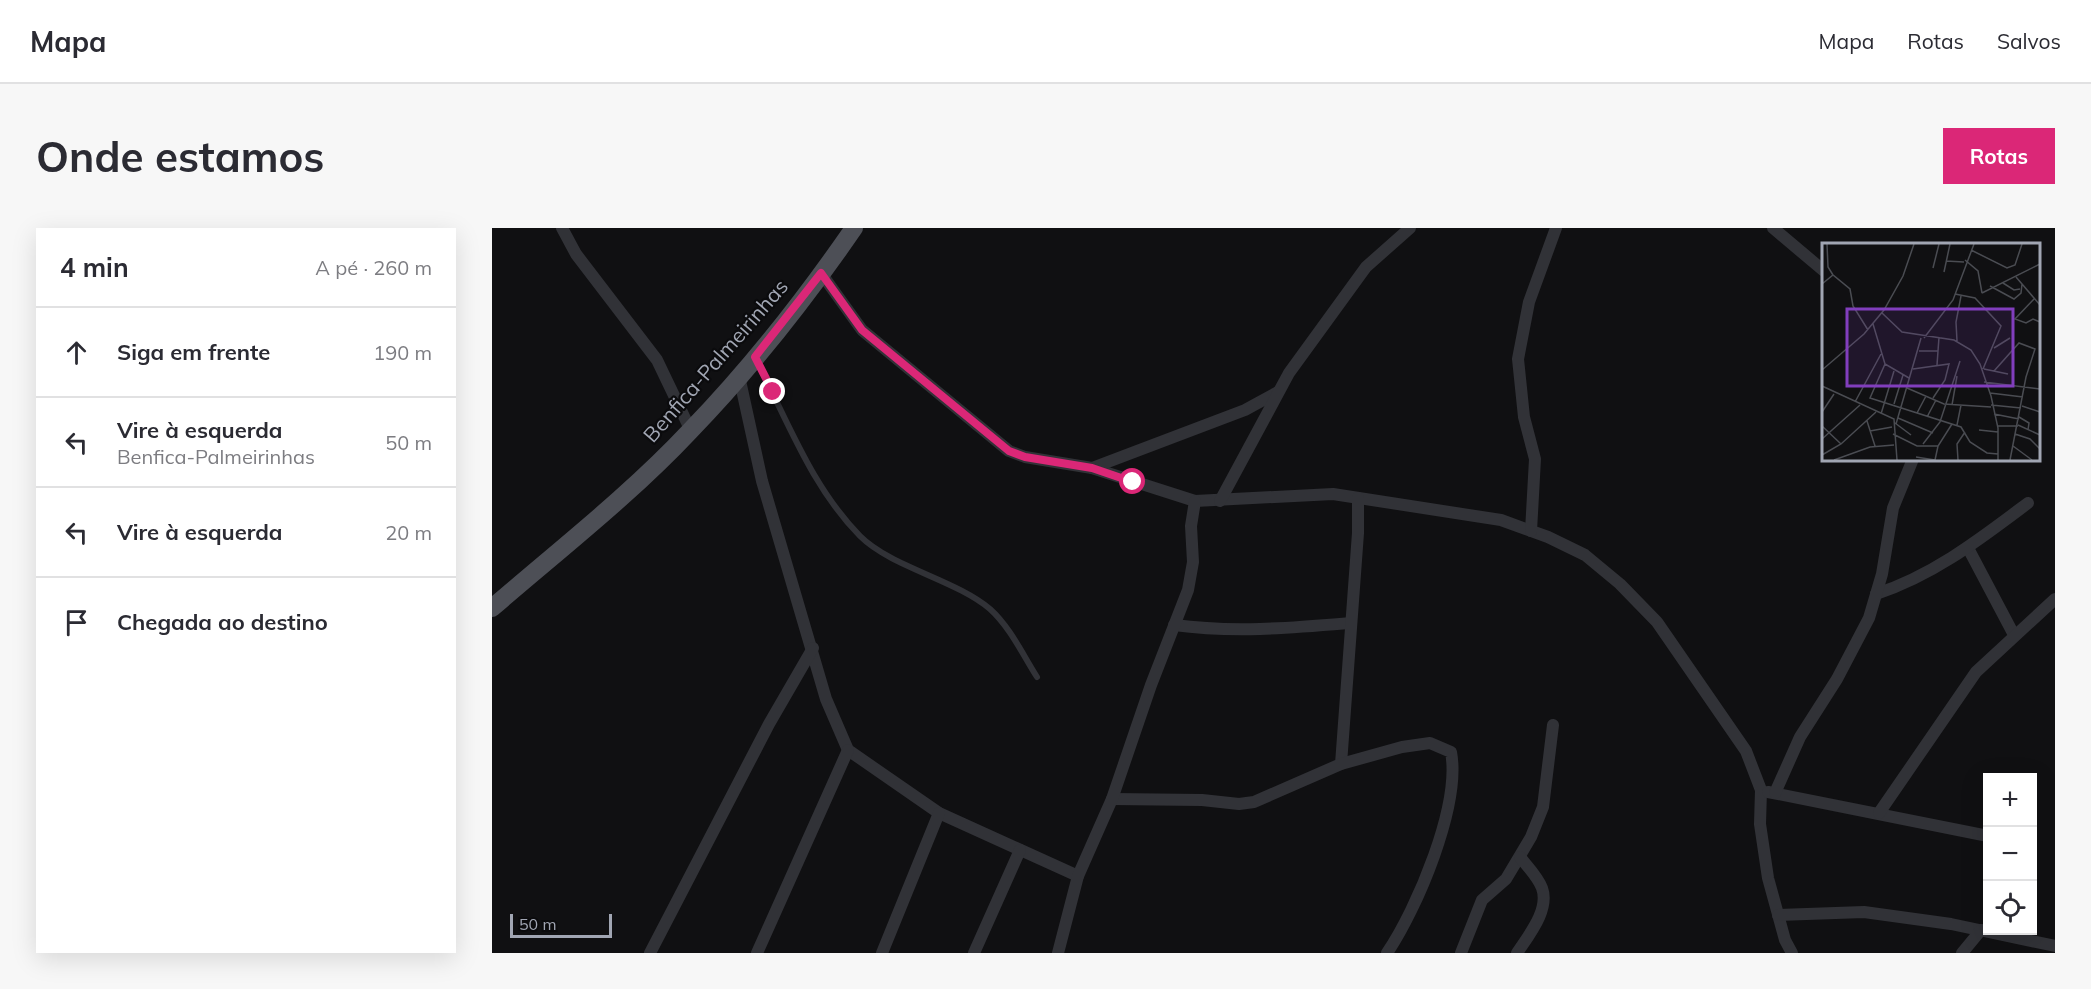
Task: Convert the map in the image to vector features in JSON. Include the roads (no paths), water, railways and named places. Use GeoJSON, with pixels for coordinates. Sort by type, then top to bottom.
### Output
{"type":"FeatureCollection","features":[{"type":"Feature","properties":{"kind":"main road","name":"Benfica-Palmeirinhas"},"geometry":{"type":"LineString","coordinates":[[492,608],[620,498],[691,431],[755,357],[854,228]]}},
{"type":"Feature","properties":{"kind":"street"},"geometry":{"type":"LineString","coordinates":[[562,228],[576,254],[657,360],[691,431]]}},
{"type":"Feature","properties":{"kind":"street"},"geometry":{"type":"LineString","coordinates":[[1220,501],[1289,373],[1366,267],[1410,228]]}},
{"type":"Feature","properties":{"kind":"street"},"geometry":{"type":"LineString","coordinates":[[1531,531],[1535,459],[1524,417],[1518,359],[1529,302],[1556,228]]}},
{"type":"Feature","properties":{"kind":"street"},"geometry":{"type":"LineString","coordinates":[[1773,228],[1822,269]]}},
{"type":"Feature","properties":{"kind":"street"},"geometry":{"type":"LineString","coordinates":[[821,273],[862,330],[1009,451],[1025,457],[1092,468],[1195,501],[1307,494],[1358,498],[1501,520],[1585,555],[1620,584],[1657,622],[1746,751],[1761,790],[1760,824],[1768,878],[1785,940],[1792,953]]}},
{"type":"Feature","properties":{"kind":"street"},"geometry":{"type":"LineString","coordinates":[[739,376],[762,481],[813,648],[826,699],[848,750],[939,813],[1078,876]]}},
{"type":"Feature","properties":{"kind":"street"},"geometry":{"type":"LineString","coordinates":[[1092,468],[1245,410],[1278,392]]}},
{"type":"Feature","properties":{"kind":"street"},"geometry":{"type":"LineString","coordinates":[[1775,793],[1800,737],[1837,679],[1869,618],[1893,508],[1913,460]]}},
{"type":"Feature","properties":{"kind":"street"},"geometry":{"type":"LineString","coordinates":[[1341,764],[1358,498]]}},
{"type":"Feature","properties":{"kind":"street"},"geometry":{"type":"LineString","coordinates":[[1058,953],[1078,876],[1112,799],[1188,590],[1193,562],[1191,526],[1195,501]]}},
{"type":"Feature","properties":{"kind":"street"},"geometry":{"type":"LineString","coordinates":[[1876,594],[1920,577],[1968,548],[2028,503]]}},
{"type":"Feature","properties":{"kind":"street"},"geometry":{"type":"LineString","coordinates":[[1968,548],[2014,635]]}},
{"type":"Feature","properties":{"kind":"street"},"geometry":{"type":"LineString","coordinates":[[1879,813],[1976,672],[2055,599]]}},
{"type":"Feature","properties":{"kind":"street"},"geometry":{"type":"LineString","coordinates":[[1174,626],[1218,631],[1260,631],[1350,623]]}},
{"type":"Feature","properties":{"kind":"street"},"geometry":{"type":"LineString","coordinates":[[650,953],[769,724],[813,648]]}},
{"type":"Feature","properties":{"kind":"street"},"geometry":{"type":"LineString","coordinates":[[1461,953],[1482,900],[1506,879],[1520,857],[1543,807],[1553,725]]}},
{"type":"Feature","properties":{"kind":"street"},"geometry":{"type":"LineString","coordinates":[[1112,799],[1246,803],[1341,764],[1402,747],[1430,743],[1451,752],[1454,771],[1436,853],[1419,896],[1387,953]]}},
{"type":"Feature","properties":{"kind":"street"},"geometry":{"type":"LineString","coordinates":[[757,953],[848,750]]}},
{"type":"Feature","properties":{"kind":"street"},"geometry":{"type":"LineString","coordinates":[[1761,790],[1983,835]]}},
{"type":"Feature","properties":{"kind":"street"},"geometry":{"type":"LineString","coordinates":[[882,953],[939,813]]}},
{"type":"Feature","properties":{"kind":"street"},"geometry":{"type":"LineString","coordinates":[[974,953],[1020,850]]}},
{"type":"Feature","properties":{"kind":"street"},"geometry":{"type":"LineString","coordinates":[[1517,953],[1537,921],[1544,904],[1542,886],[1520,857]]}},
{"type":"Feature","properties":{"kind":"street"},"geometry":{"type":"LineString","coordinates":[[1778,915],[1864,912],[1981,930],[2055,946]]}},
{"type":"Feature","properties":{"kind":"street"},"geometry":{"type":"LineString","coordinates":[[1962,953],[1981,930]]}},
{"type":"Feature","properties":{"kind":"lane"},"geometry":{"type":"LineString","coordinates":[[755,357],[791,428],[804,461],[824,494],[861,538],[991,610],[1037,677]]}}]}
